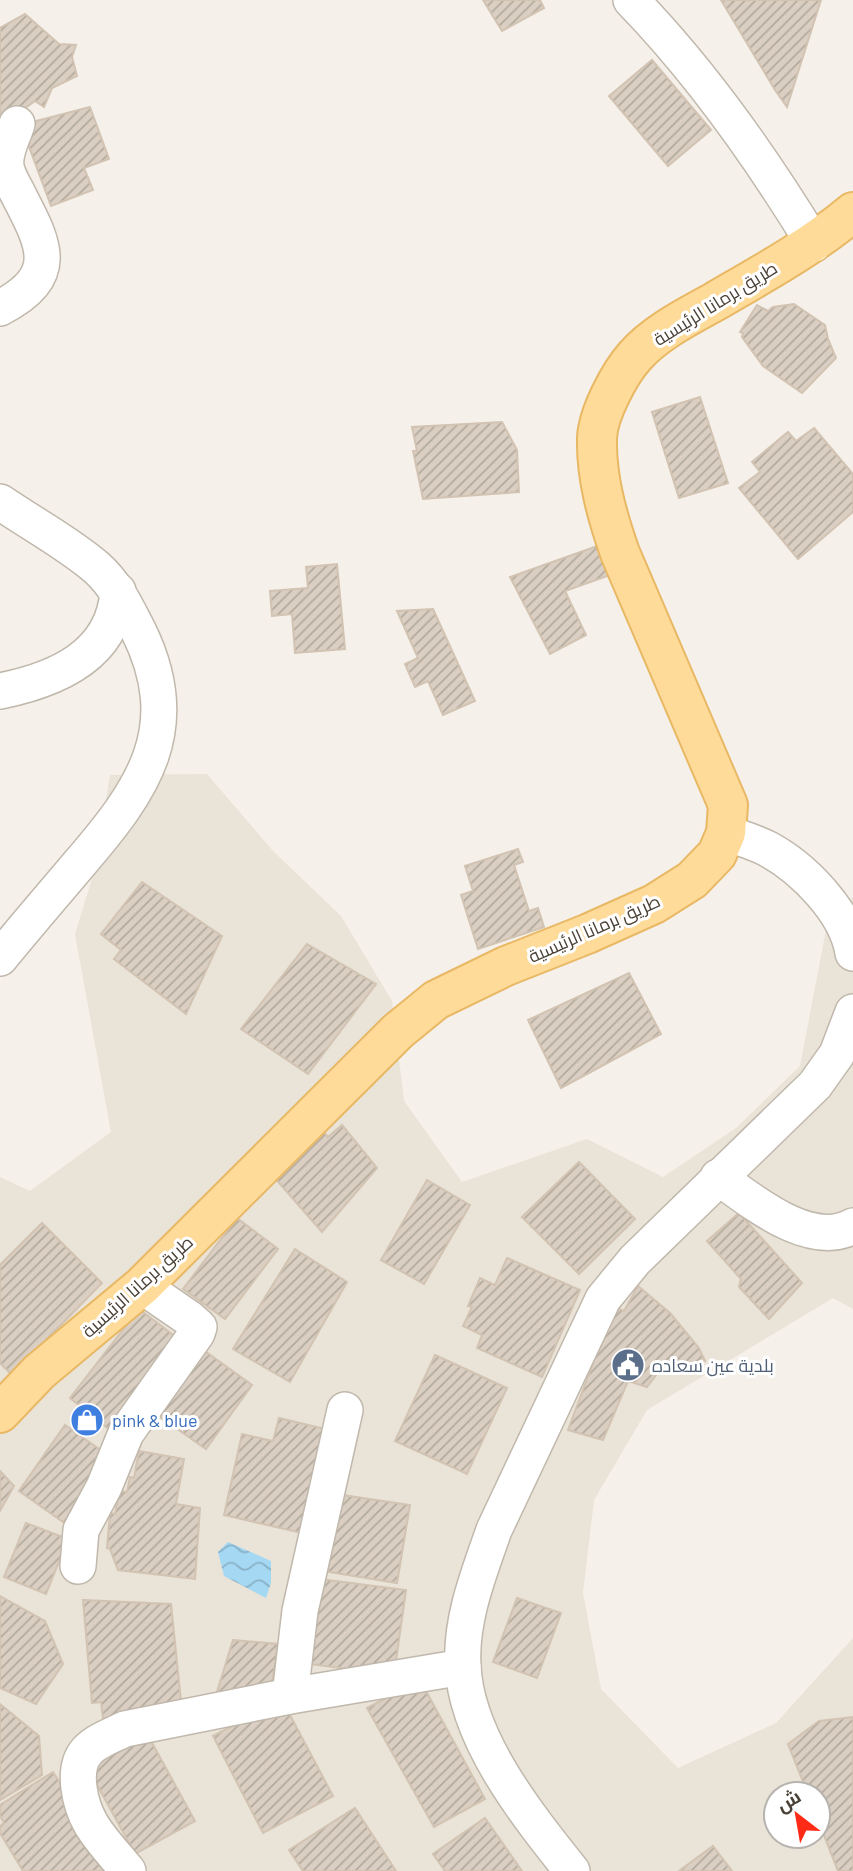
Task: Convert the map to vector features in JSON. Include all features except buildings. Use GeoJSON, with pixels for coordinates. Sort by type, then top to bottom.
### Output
{"type":"FeatureCollection","features":[{"type":"Feature","properties":{"kind":"main road","name":"طريق برمانا الرئيسية"},"geometry":{"type":"LineString","coordinates":[[0,1413],[39,1372],[142,1286],[398,1031],[436,1000],[506,966],[654,904],[692,880],[717,854],[726,833],[728,805],[620,553],[608,517],[600,475],[597,436],[605,408],[635,356],[654,339],[814,244],[853,212]]}},
{"type":"Feature","properties":{"kind":"street"},"geometry":{"type":"LineString","coordinates":[[631,0],[716,98],[785,197],[814,244]]}},
{"type":"Feature","properties":{"kind":"street"},"geometry":{"type":"LineString","coordinates":[[0,308],[34,283],[40,273],[43,259],[40,241],[6,165],[7,153],[18,124]]}},
{"type":"Feature","properties":{"kind":"street"},"geometry":{"type":"LineString","coordinates":[[0,502],[74,550],[98,569],[118,591],[150,656],[157,681],[159,704],[154,747],[141,783],[120,815],[0,958]]}},
{"type":"Feature","properties":{"kind":"street"},"geometry":{"type":"LineString","coordinates":[[0,691],[32,684],[63,672],[85,655],[107,630],[117,605],[118,591]]}},
{"type":"Feature","properties":{"kind":"street"},"geometry":{"type":"LineString","coordinates":[[726,833],[766,848],[801,872],[830,904],[840,920],[853,953]]}},
{"type":"Feature","properties":{"kind":"street"},"geometry":{"type":"LineString","coordinates":[[572,1871],[521,1807],[472,1714],[463,1667],[464,1636],[471,1600],[494,1530],[603,1299],[635,1260],[815,1085],[837,1054],[853,1012]]}},
{"type":"Feature","properties":{"kind":"street"},"geometry":{"type":"LineString","coordinates":[[718,1177],[765,1210],[806,1229],[831,1233],[853,1226]]}},
{"type":"Feature","properties":{"kind":"street"},"geometry":{"type":"LineString","coordinates":[[78,1566],[81,1530],[104,1487],[126,1433],[199,1327],[142,1286]]}},
{"type":"Feature","properties":{"kind":"street"},"geometry":{"type":"LineString","coordinates":[[290,1696],[300,1611],[345,1410]]}},
{"type":"Feature","properties":{"kind":"street"},"geometry":{"type":"LineString","coordinates":[[128,1871],[99,1835],[85,1809],[79,1773],[88,1750],[125,1729],[290,1696],[463,1667]]}},
{"type":"Feature","properties":{"kind":"shaded area"},"geometry":{"type":"Polygon","coordinates":[[[207,774],[273,851],[341,916],[392,1001],[404,1101],[462,1182],[587,1139],[663,1177],[736,1128],[800,1066],[827,925],[853,897],[853,1309],[833,1298],[647,1410],[594,1500],[583,1593],[601,1689],[678,1768],[776,1723],[853,1638],[853,1871],[0,1871],[0,1177],[30,1191],[111,1132],[75,934],[95,869],[110,775],[207,774]]]}},
{"type":"Feature","properties":{"kind":"water"},"geometry":{"type":"Polygon","coordinates":[[[228,1542],[271,1561],[271,1583],[266,1598],[224,1576],[218,1552],[228,1542]]]}},
{"type":"Feature","properties":{"kind":"place","name":"بلدية عين سعاده"},"geometry":{"type":"Point","coordinates":[628,1365]}},
{"type":"Feature","properties":{"kind":"place","name":"pink & blue"},"geometry":{"type":"Point","coordinates":[87,1420]}}]}
